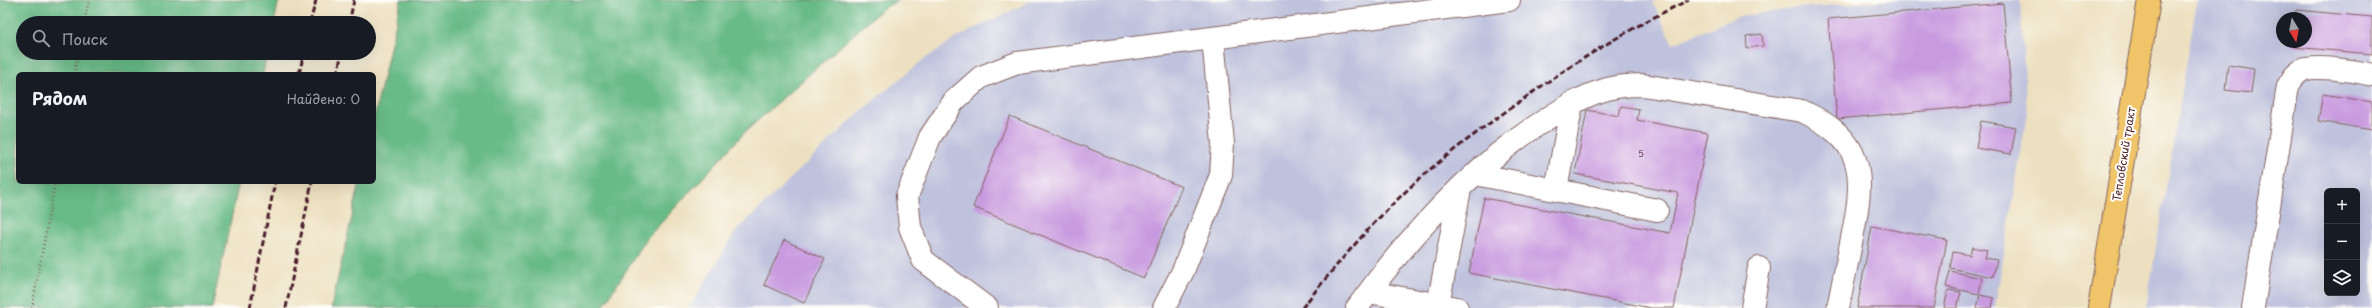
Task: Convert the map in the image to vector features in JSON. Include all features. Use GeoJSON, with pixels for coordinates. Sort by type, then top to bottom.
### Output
{"type":"FeatureCollection","features":[{"type":"Feature","properties":{"kind":"main road","name":"Тепловский тракт"},"geometry":{"type":"LineString","coordinates":[[2099,308],[2149,0]]}},
{"type":"Feature","properties":{"kind":"lane"},"geometry":{"type":"LineString","coordinates":[[987,308],[923,260],[910,227],[907,196],[930,137],[954,101],[981,77],[1017,63],[1509,0]]}},
{"type":"Feature","properties":{"kind":"lane"},"geometry":{"type":"LineString","coordinates":[[1164,308],[1183,271],[1221,176],[1223,143],[1213,39]]}},
{"type":"Feature","properties":{"kind":"lane"},"geometry":{"type":"LineString","coordinates":[[2253,308],[2288,86],[2294,76],[2303,70],[2319,68],[2372,75]]}},
{"type":"Feature","properties":{"kind":"lane"},"geometry":{"type":"LineString","coordinates":[[1363,300],[1388,265],[1460,189],[1475,174],[1518,138],[1572,103],[1601,91],[1622,86],[1643,84],[1802,111],[1821,120],[1836,132],[1857,162],[1860,178],[1860,199],[1838,308]]}},
{"type":"Feature","properties":{"kind":"lane"},"geometry":{"type":"LineString","coordinates":[[1556,190],[1572,103]]}},
{"type":"Feature","properties":{"kind":"lane"},"geometry":{"type":"LineString","coordinates":[[1475,174],[1657,210]]}},
{"type":"Feature","properties":{"kind":"lane"},"geometry":{"type":"LineString","coordinates":[[1363,300],[1447,306],[1460,189]]}},
{"type":"Feature","properties":{"kind":"lane"},"geometry":{"type":"LineString","coordinates":[[1752,308],[1759,268]]}},
{"type":"Feature","properties":{"kind":"path"},"geometry":{"type":"LineString","coordinates":[[86,16],[89,0]]}},
{"type":"Feature","properties":{"kind":"path"},"geometry":{"type":"LineString","coordinates":[[74,72],[77,60]]}},
{"type":"Feature","properties":{"kind":"path"},"geometry":{"type":"LineString","coordinates":[[32,308],[55,184]]}},
{"type":"Feature","properties":{"kind":"shaded area"},"geometry":{"type":"Polygon","coordinates":[[[1033,0],[1657,0],[1653,2],[1673,44],[1737,17],[1797,8],[1894,0],[2020,0],[2027,114],[1995,308],[689,308],[737,230],[862,110],[923,60],[956,38],[1033,0]]]}},
{"type":"Feature","properties":{"kind":"shaded area"},"geometry":{"type":"Polygon","coordinates":[[[2197,0],[2372,0],[2372,308],[2146,308],[2197,0]]]}},
{"type":"Feature","properties":{"kind":"green space"},"geometry":{"type":"Polygon","coordinates":[[[0,0],[279,0],[276,16],[16,16],[16,60],[266,60],[263,72],[16,72],[16,184],[239,184],[212,308],[0,308],[0,0]]]}},
{"type":"Feature","properties":{"kind":"green space"},"geometry":{"type":"Polygon","coordinates":[[[401,0],[899,0],[882,9],[745,132],[647,238],[602,308],[331,308],[360,184],[376,184],[376,109],[401,0]]]}},
{"type":"Feature","properties":{"kind":"building"},"geometry":{"type":"Polygon","coordinates":[[[2003,3],[2012,103],[1837,119],[1828,19],[2003,3]]]}},
{"type":"Feature","properties":{"kind":"building"},"geometry":{"type":"Polygon","coordinates":[[[2296,10],[2372,17],[2372,54],[2304,48],[2312,48],[2312,12],[2296,12],[2296,10]]]}},
{"type":"Feature","properties":{"kind":"building"},"geometry":{"type":"Polygon","coordinates":[[[1762,34],[1763,46],[1747,48],[1746,36],[1762,34]]]}},
{"type":"Feature","properties":{"kind":"building"},"geometry":{"type":"Polygon","coordinates":[[[2228,65],[2254,69],[2251,93],[2225,90],[2228,65]]]}},
{"type":"Feature","properties":{"kind":"building"},"geometry":{"type":"Polygon","coordinates":[[[2323,94],[2372,102],[2372,130],[2318,121],[2323,94]]]}},
{"type":"Feature","properties":{"kind":"building"},"geometry":{"type":"Polygon","coordinates":[[[1621,106],[1639,109],[1637,120],[1708,133],[1674,308],[1651,308],[1469,273],[1484,198],[1670,233],[1678,193],[1575,174],[1587,110],[1619,116],[1621,106]]]}},
{"type":"Feature","properties":{"kind":"building"},"geometry":{"type":"Polygon","coordinates":[[[1010,116],[1182,187],[1144,278],[973,207],[1010,116]]]}},
{"type":"Feature","properties":{"kind":"building"},"geometry":{"type":"Polygon","coordinates":[[[1981,121],[2016,127],[2011,154],[1976,148],[1981,121]]]}},
{"type":"Feature","properties":{"kind":"building"},"geometry":{"type":"Polygon","coordinates":[[[1872,226],[1947,240],[1934,308],[1857,308],[1872,226]]]}},
{"type":"Feature","properties":{"kind":"building"},"geometry":{"type":"Polygon","coordinates":[[[784,240],[825,259],[804,303],[764,285],[784,240]]]}},
{"type":"Feature","properties":{"kind":"building"},"geometry":{"type":"Polygon","coordinates":[[[1972,247],[1987,250],[1985,258],[1997,260],[1993,277],[1950,268],[1953,252],[1970,255],[1972,247]]]}},
{"type":"Feature","properties":{"kind":"building"},"geometry":{"type":"Polygon","coordinates":[[[1950,271],[1982,278],[1979,294],[1946,287],[1950,271]]]}},
{"type":"Feature","properties":{"kind":"building"},"geometry":{"type":"Polygon","coordinates":[[[1948,290],[1961,292],[1957,308],[1944,308],[1948,290]]]}},
{"type":"Feature","properties":{"kind":"building"},"geometry":{"type":"Polygon","coordinates":[[[1980,295],[1994,298],[1992,308],[1977,308],[1980,295]]]}},
{"type":"Feature","properties":{"kind":"railway"},"geometry":{"type":"LineString","coordinates":[[312,16],[316,0]]}},
{"type":"Feature","properties":{"kind":"railway"},"geometry":{"type":"LineString","coordinates":[[351,16],[354,0]]}},
{"type":"Feature","properties":{"kind":"railway"},"geometry":{"type":"LineString","coordinates":[[1302,308],[1372,225],[1422,176],[1448,155],[1546,83],[1592,53],[1640,25],[1689,0]]}},
{"type":"Feature","properties":{"kind":"railway"},"geometry":{"type":"LineString","coordinates":[[299,72],[302,60]]}},
{"type":"Feature","properties":{"kind":"railway"},"geometry":{"type":"LineString","coordinates":[[337,72],[340,60]]}},
{"type":"Feature","properties":{"kind":"railway"},"geometry":{"type":"LineString","coordinates":[[250,308],[275,184]]}},
{"type":"Feature","properties":{"kind":"railway"},"geometry":{"type":"LineString","coordinates":[[286,308],[312,184]]}}]}
